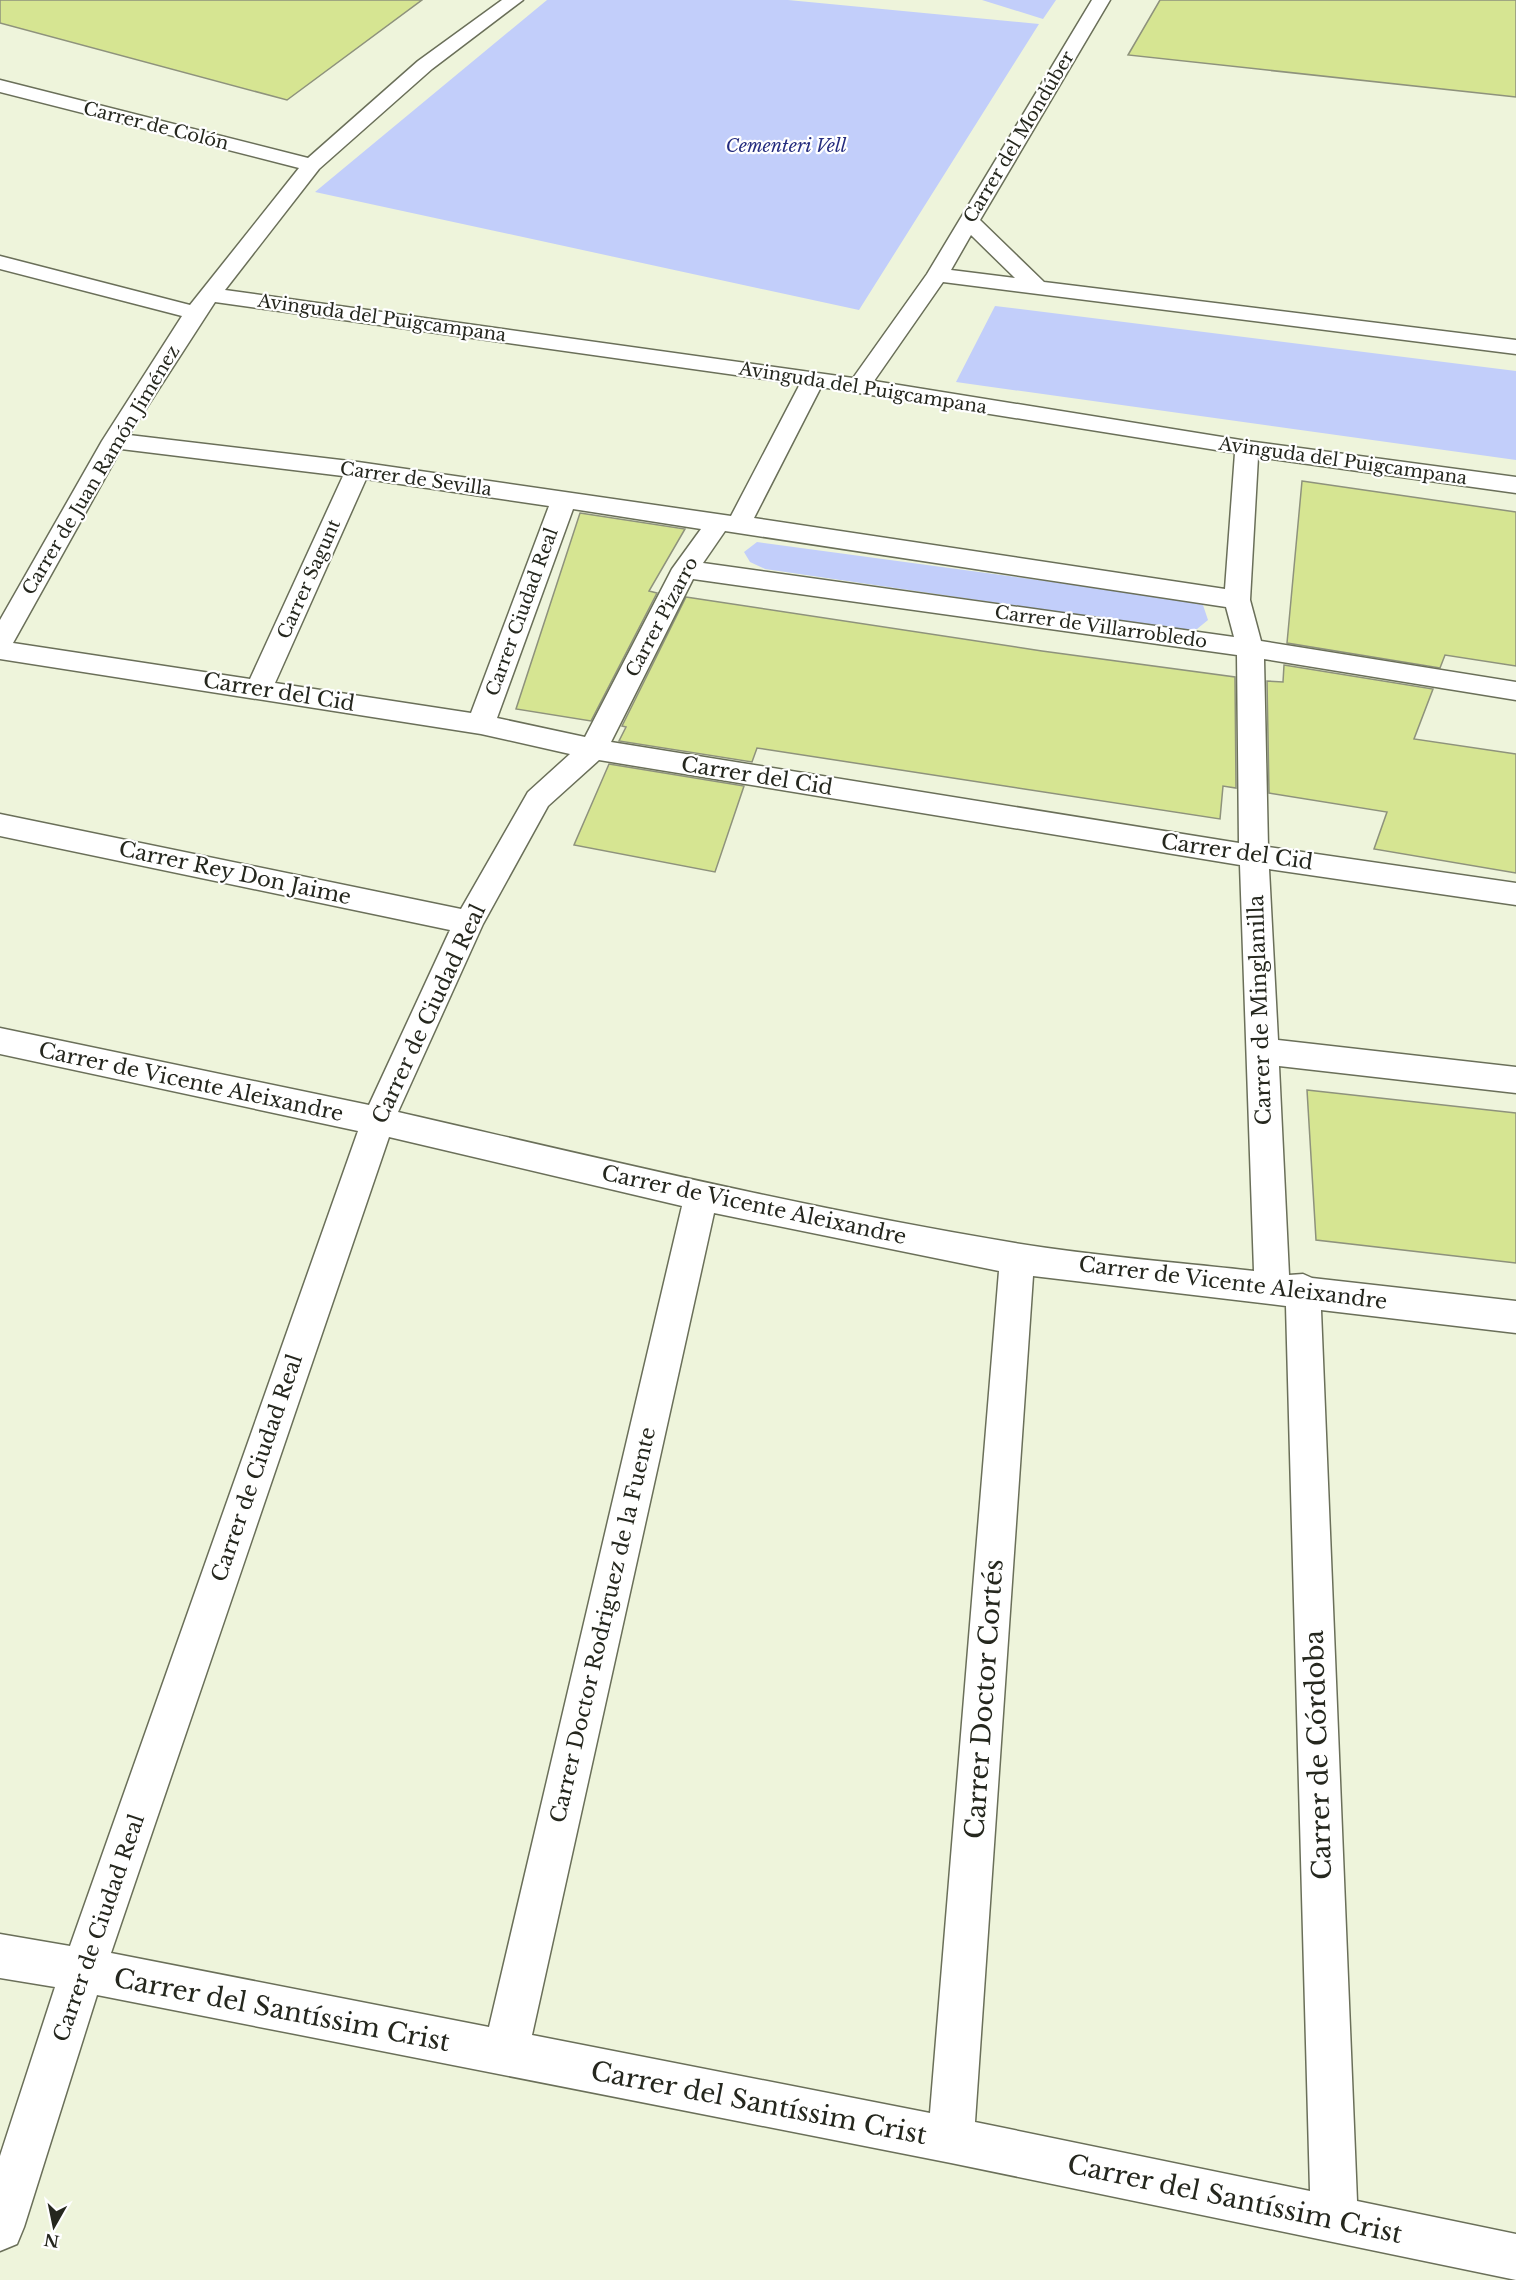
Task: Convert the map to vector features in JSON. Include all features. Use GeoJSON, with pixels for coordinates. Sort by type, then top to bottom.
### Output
{"type":"FeatureCollection","features":[{"type":"Feature","properties":{"kind":"street","name":"Carrer de Juan Ramón Jiménez"},"geometry":{"type":"LineString","coordinates":[[0,644],[114,441],[202,303],[312,165],[425,65],[514,0]]}},
{"type":"Feature","properties":{"kind":"street","name":"Carrer del Mondúber"},"geometry":{"type":"LineString","coordinates":[[937,275],[1101,0]]}},
{"type":"Feature","properties":{"kind":"street","name":"Carrer de Colón"},"geometry":{"type":"LineString","coordinates":[[0,86],[312,165]]}},
{"type":"Feature","properties":{"kind":"street"},"geometry":{"type":"LineString","coordinates":[[969,221],[1038,288]]}},
{"type":"Feature","properties":{"kind":"street","name":"Avinguda del Puigcampana"},"geometry":{"type":"LineString","coordinates":[[0,262],[202,303],[814,380],[1247,448],[1516,485]]}},
{"type":"Feature","properties":{"kind":"street"},"geometry":{"type":"LineString","coordinates":[[858,387],[937,275],[1516,347]]}},
{"type":"Feature","properties":{"kind":"street"},"geometry":{"type":"LineString","coordinates":[[1490,343],[1516,336]]}},
{"type":"Feature","properties":{"kind":"street","name":"Carrer Pizarro"},"geometry":{"type":"LineString","coordinates":[[593,749],[685,569],[728,524],[814,380]]}},
{"type":"Feature","properties":{"kind":"street","name":"Carrer de Sevilla"},"geometry":{"type":"LineString","coordinates":[[114,441],[358,470],[728,524]]}},
{"type":"Feature","properties":{"kind":"street","name":"Carrer de Minglanilla"},"geometry":{"type":"LineString","coordinates":[[1247,448],[1237,600],[1250,648],[1254,856],[1262,1051],[1287,1289]]}},
{"type":"Feature","properties":{"kind":"street","name":"Carrer Sagunt"},"geometry":{"type":"LineString","coordinates":[[260,688],[358,470]]}},
{"type":"Feature","properties":{"kind":"street","name":"Carrer Ciudad Real"},"geometry":{"type":"LineString","coordinates":[[481,723],[564,500]]}},
{"type":"Feature","properties":{"kind":"street"},"geometry":{"type":"LineString","coordinates":[[728,524],[1237,600]]}},
{"type":"Feature","properties":{"kind":"street","name":"Carrer de Villarrobledo"},"geometry":{"type":"LineString","coordinates":[[685,569],[1250,648],[1516,691]]}},
{"type":"Feature","properties":{"kind":"street","name":"Carrer del Cid"},"geometry":{"type":"LineString","coordinates":[[0,650],[481,723],[593,749],[1254,856],[1516,894]]}},
{"type":"Feature","properties":{"kind":"street","name":"Carrer de Ciudad Real"},"geometry":{"type":"LineString","coordinates":[[0,2227],[83,1970],[378,1121],[469,922],[538,799],[593,749]]}},
{"type":"Feature","properties":{"kind":"street","name":"Carrer Rey Don Jaime"},"geometry":{"type":"LineString","coordinates":[[0,825],[469,922]]}},
{"type":"Feature","properties":{"kind":"street","name":"Carrer de Vicente Aleixandre"},"geometry":{"type":"LineString","coordinates":[[0,1043],[378,1121],[701,1196],[892,1236],[1017,1259],[1516,1317]]}},
{"type":"Feature","properties":{"kind":"street"},"geometry":{"type":"LineString","coordinates":[[1262,1051],[1516,1080]]}},
{"type":"Feature","properties":{"kind":"street","name":"Carrer Doctor Rodriguez de la Fuente"},"geometry":{"type":"LineString","coordinates":[[505,2054],[701,1196]]}},
{"type":"Feature","properties":{"kind":"street","name":"Carrer Doctor Cortés"},"geometry":{"type":"LineString","coordinates":[[951,2140],[1017,1259]]}},
{"type":"Feature","properties":{"kind":"street","name":"Carrer de Córdoba"},"geometry":{"type":"LineString","coordinates":[[1287,1289],[1334,2220]]}},
{"type":"Feature","properties":{"kind":"street","name":"Carrer del Santíssim Crist"},"geometry":{"type":"LineString","coordinates":[[0,1956],[83,1970],[951,2140],[1334,2220],[1503,2264]]}},
{"type":"Feature","properties":{"kind":"green space","name":"Cementeri Vell"},"geometry":{"type":"Polygon","coordinates":[[[547,0],[788,0],[1039,24],[859,310],[315,192],[547,0]]]}},
{"type":"Feature","properties":{"kind":"green space"},"geometry":{"type":"Polygon","coordinates":[[[982,0],[1056,0],[1043,19],[982,0]]]}},
{"type":"Feature","properties":{"kind":"green space"},"geometry":{"type":"Polygon","coordinates":[[[995,306],[1516,371],[1516,460],[956,382],[995,306]]]}},
{"type":"Feature","properties":{"kind":"green space"},"geometry":{"type":"Polygon","coordinates":[[[757,542],[1186,600],[1203,605],[1208,620],[1197,629],[1181,630],[765,569],[750,562],[744,552],[757,542]]]}},
{"type":"Feature","properties":{"kind":"building"},"geometry":{"type":"Polygon","coordinates":[[[0,0],[422,0],[287,100],[0,23],[0,0]]]}},
{"type":"Feature","properties":{"kind":"building"},"geometry":{"type":"Polygon","coordinates":[[[1160,0],[1516,0],[1516,97],[1128,55],[1160,0]]]}},
{"type":"Feature","properties":{"kind":"building"},"geometry":{"type":"Polygon","coordinates":[[[1302,481],[1516,512],[1516,666],[1445,655],[1440,668],[1287,643],[1302,481]]]}},
{"type":"Feature","properties":{"kind":"building"},"geometry":{"type":"Polygon","coordinates":[[[580,513],[685,529],[649,591],[657,593],[591,721],[516,709],[580,513]]]}},
{"type":"Feature","properties":{"kind":"building"},"geometry":{"type":"Polygon","coordinates":[[[686,597],[1042,651],[1235,677],[1236,788],[1223,786],[1220,819],[757,748],[752,762],[619,741],[626,727],[622,726],[686,597]]]}},
{"type":"Feature","properties":{"kind":"building"},"geometry":{"type":"Polygon","coordinates":[[[1284,665],[1433,689],[1414,739],[1516,754],[1516,873],[1374,849],[1387,812],[1269,793],[1267,681],[1283,682],[1284,665]]]}},
{"type":"Feature","properties":{"kind":"building"},"geometry":{"type":"Polygon","coordinates":[[[609,764],[744,786],[715,872],[574,845],[609,764]]]}},
{"type":"Feature","properties":{"kind":"building"},"geometry":{"type":"Polygon","coordinates":[[[1307,1090],[1516,1113],[1516,1263],[1316,1240],[1307,1090]]]}}]}
